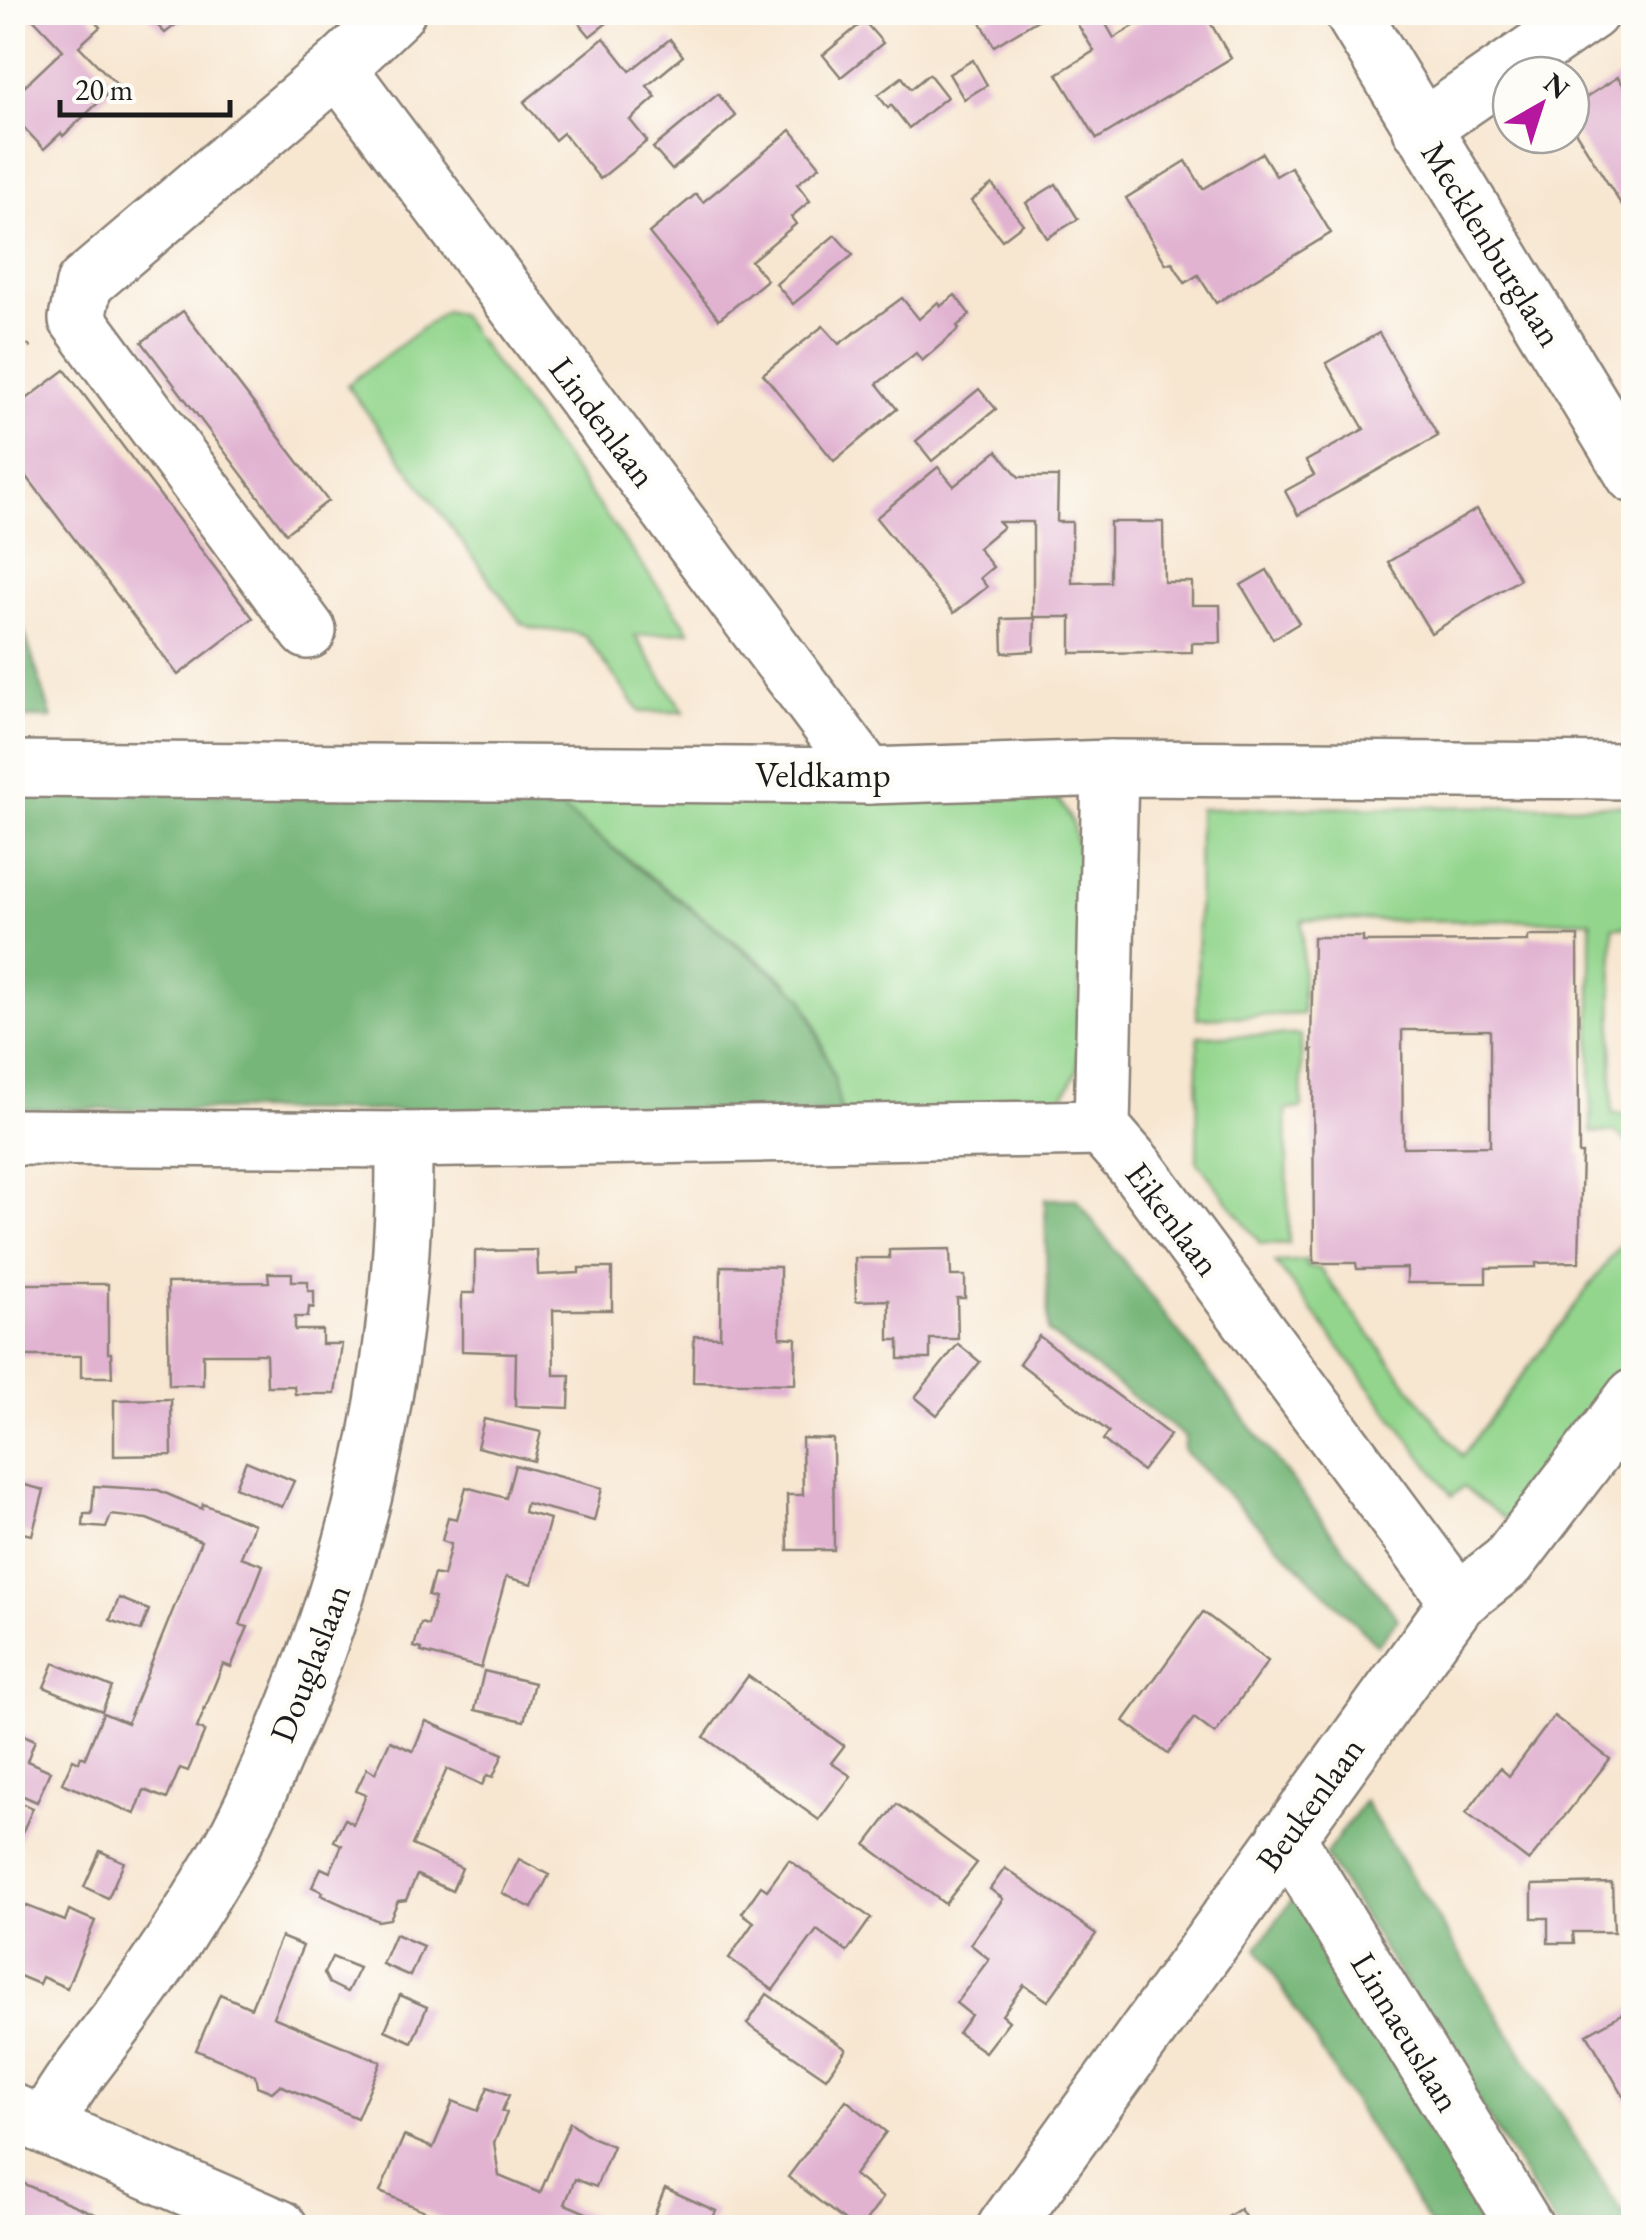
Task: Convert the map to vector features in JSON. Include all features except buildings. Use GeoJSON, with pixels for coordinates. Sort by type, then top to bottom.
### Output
{"type":"FeatureCollection","features":[{"type":"Feature","properties":{"kind":"street"},"geometry":{"type":"LineString","coordinates":[[308,631],[77,319],[84,284],[338,68],[397,12]]}},
{"type":"Feature","properties":{"kind":"street","name":"Mecklenburglaan"},"geometry":{"type":"LineString","coordinates":[[1352,12],[1634,476]]}},
{"type":"Feature","properties":{"kind":"street"},"geometry":{"type":"LineString","coordinates":[[1421,129],[1591,12]]}},
{"type":"Feature","properties":{"kind":"street","name":"Lindenlaan"},"geometry":{"type":"LineString","coordinates":[[338,68],[868,776]]}},
{"type":"Feature","properties":{"kind":"street","name":"Veldkamp"},"geometry":{"type":"LineString","coordinates":[[12,769],[868,776],[1110,768],[1634,771]]}},
{"type":"Feature","properties":{"kind":"street","name":"Eikenlaan"},"geometry":{"type":"LineString","coordinates":[[1110,768],[1102,1128],[1136,1167],[1458,1601]]}},
{"type":"Feature","properties":{"kind":"street"},"geometry":{"type":"LineString","coordinates":[[12,1137],[404,1140],[1102,1128]]}},
{"type":"Feature","properties":{"kind":"street","name":"Douglaslaan"},"geometry":{"type":"LineString","coordinates":[[30,2119],[68,2086],[176,1937],[225,1858],[305,1686],[339,1594],[365,1497],[393,1342],[404,1203],[404,1140]]}},
{"type":"Feature","properties":{"kind":"street","name":"Beukenlaan"},"geometry":{"type":"LineString","coordinates":[[1005,2228],[1458,1601],[1508,1562],[1634,1397]]}},
{"type":"Feature","properties":{"kind":"street","name":"Linnaeuslaan"},"geometry":{"type":"LineString","coordinates":[[1286,1836],[1526,2228]]}},
{"type":"Feature","properties":{"kind":"street"},"geometry":{"type":"LineString","coordinates":[[30,2119],[280,2228]]}},
{"type":"Feature","properties":{"kind":"green space"},"geometry":{"type":"Polygon","coordinates":[[[445,311],[459,314],[690,631],[635,636],[684,712],[640,712],[586,637],[521,623],[347,385],[445,311]]]}},
{"type":"Feature","properties":{"kind":"green space"},"geometry":{"type":"Polygon","coordinates":[[[13,598],[52,718],[13,718],[13,598]]]}},
{"type":"Feature","properties":{"kind":"green space"},"geometry":{"type":"Polygon","coordinates":[[[1005,790],[1058,798],[1073,823],[1081,874],[1078,1069],[1063,1097],[1030,1111],[841,1113],[834,1078],[812,1015],[785,980],[543,794],[1005,790]]]}},
{"type":"Feature","properties":{"kind":"green space"},"geometry":{"type":"Polygon","coordinates":[[[12,793],[543,794],[803,997],[834,1078],[841,1113],[13,1109],[12,793]]]}},
{"type":"Feature","properties":{"kind":"green space"},"geometry":{"type":"Polygon","coordinates":[[[1633,805],[1633,927],[1613,927],[1612,1114],[1633,1114],[1633,1160],[1632,1147],[1616,1133],[1591,1132],[1591,921],[1302,920],[1303,1014],[1197,1018],[1199,809],[1633,805]]]}},
{"type":"Feature","properties":{"kind":"green space"},"geometry":{"type":"Polygon","coordinates":[[[1301,1035],[1302,1108],[1286,1110],[1289,1244],[1260,1243],[1197,1161],[1198,1036],[1301,1035]]]}},
{"type":"Feature","properties":{"kind":"green space"},"geometry":{"type":"Polygon","coordinates":[[[1045,1199],[1076,1199],[1398,1619],[1377,1645],[1183,1450],[1185,1437],[1048,1332],[1045,1199]]]}},
{"type":"Feature","properties":{"kind":"green space"},"geometry":{"type":"Polygon","coordinates":[[[1633,1228],[1633,1366],[1514,1526],[1463,1487],[1452,1496],[1275,1262],[1307,1260],[1307,1267],[1319,1268],[1462,1456],[1633,1228]]]}},
{"type":"Feature","properties":{"kind":"green space"},"geometry":{"type":"Polygon","coordinates":[[[1364,1801],[1631,2227],[1556,2227],[1325,1855],[1364,1801]]]}},
{"type":"Feature","properties":{"kind":"green space"},"geometry":{"type":"Polygon","coordinates":[[[1301,1887],[1508,2227],[1431,2227],[1257,1948],[1301,1887]]]}}]}
